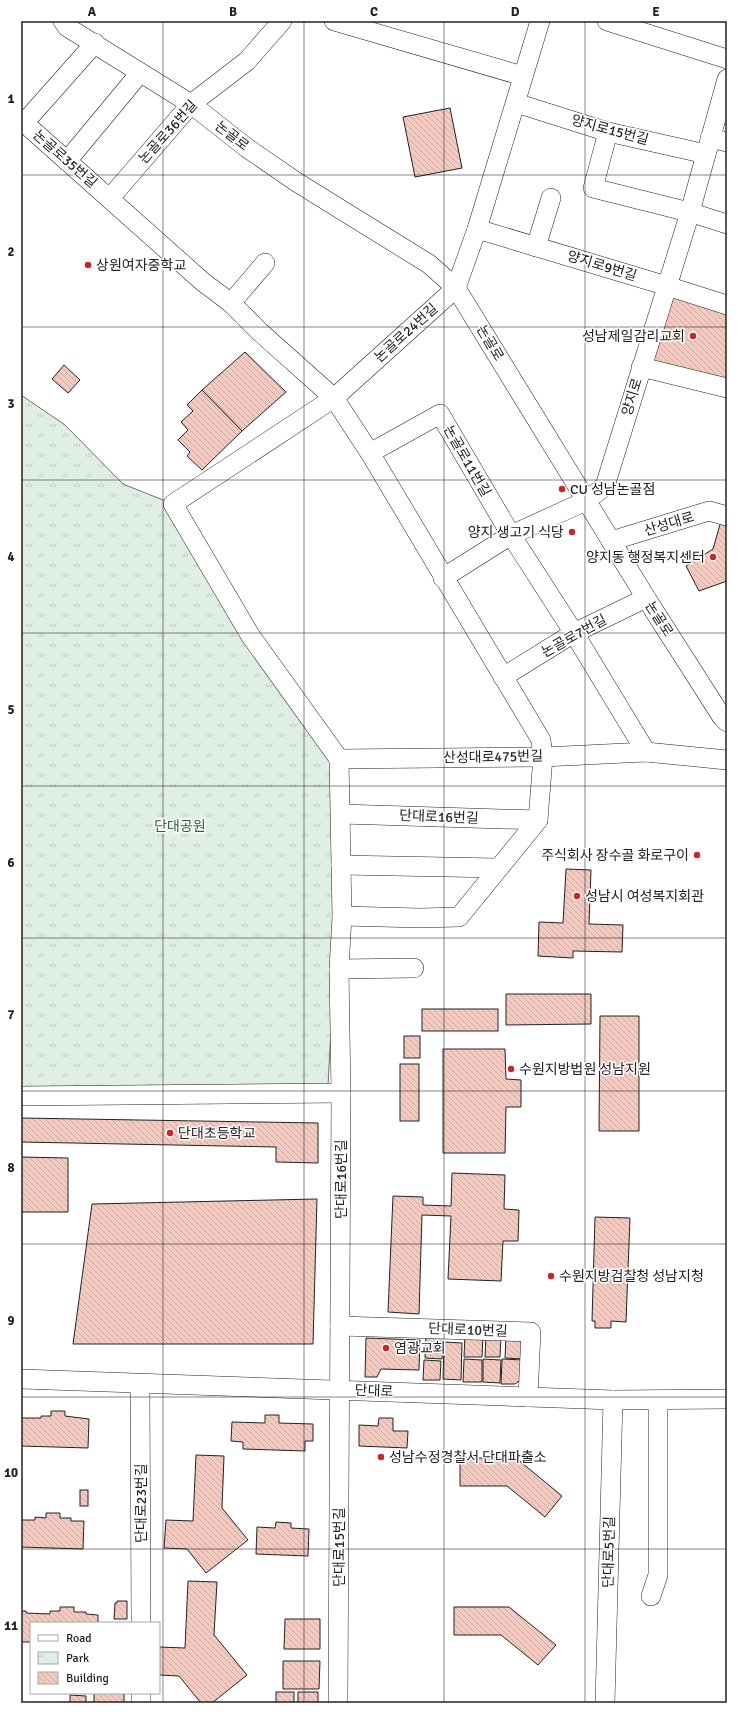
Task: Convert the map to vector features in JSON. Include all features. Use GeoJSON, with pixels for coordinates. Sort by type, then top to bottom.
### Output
{"type":"FeatureCollection","features":[{"type":"Feature","properties":{"kind":"street","name":"논골로"},"geometry":{"type":"LineString","coordinates":[[63,21],[67,27],[191,104],[247,148],[298,183],[429,264],[456,288],[646,598],[722,717],[727,722]]}},
{"type":"Feature","properties":{"kind":"street","name":"논골로36번길"},"geometry":{"type":"LineString","coordinates":[[110,198],[191,104],[247,61],[282,21]]}},
{"type":"Feature","properties":{"kind":"street"},"geometry":{"type":"LineString","coordinates":[[334,21],[523,76]]}},
{"type":"Feature","properties":{"kind":"street","name":"논골로24번길"},"geometry":{"type":"LineString","coordinates":[[339,759],[250,635],[173,504],[334,398],[456,288],[477,229],[540,21]]}},
{"type":"Feature","properties":{"kind":"street"},"geometry":{"type":"LineString","coordinates":[[607,21],[727,58]]}},
{"type":"Feature","properties":{"kind":"street"},"geometry":{"type":"LineString","coordinates":[[23,122],[95,44]]}},
{"type":"Feature","properties":{"kind":"street"},"geometry":{"type":"LineString","coordinates":[[67,161],[140,73]]}},
{"type":"Feature","properties":{"kind":"street","name":"양지로"},"geometry":{"type":"LineString","coordinates":[[586,500],[605,486],[689,212],[714,145],[727,79]]}},
{"type":"Feature","properties":{"kind":"street","name":"양지로15번길"},"geometry":{"type":"LineString","coordinates":[[516,103],[608,132],[714,145]]}},
{"type":"Feature","properties":{"kind":"street","name":"논골로35번길"},"geometry":{"type":"LineString","coordinates":[[23,122],[203,282],[231,303]]}},
{"type":"Feature","properties":{"kind":"street"},"geometry":{"type":"LineString","coordinates":[[608,132],[593,188],[689,212],[727,224]]}},
{"type":"Feature","properties":{"kind":"street"},"geometry":{"type":"LineString","coordinates":[[536,247],[551,198]]}},
{"type":"Feature","properties":{"kind":"street","name":"양지로9번길"},"geometry":{"type":"LineString","coordinates":[[477,229],[667,286]]}},
{"type":"Feature","properties":{"kind":"street"},"geometry":{"type":"LineString","coordinates":[[265,263],[231,303],[260,332],[334,398],[370,453],[540,740],[543,757],[538,820],[459,917],[420,918],[342,916]]}},
{"type":"Feature","properties":{"kind":"street"},"geometry":{"type":"LineString","coordinates":[[667,286],[727,305]]}},
{"type":"Feature","properties":{"kind":"street"},"geometry":{"type":"LineString","coordinates":[[641,367],[727,388]]}},
{"type":"Feature","properties":{"kind":"street","name":"논골로11번길"},"geometry":{"type":"LineString","coordinates":[[370,453],[440,414],[511,535],[574,633]]}},
{"type":"Feature","properties":{"kind":"street"},"geometry":{"type":"LineString","coordinates":[[443,578],[511,535],[586,500]]}},
{"type":"Feature","properties":{"kind":"street","name":"산성대로"},"geometry":{"type":"LineString","coordinates":[[611,541],[709,511],[727,516]]}},
{"type":"Feature","properties":{"kind":"street","name":"논골로7번길"},"geometry":{"type":"LineString","coordinates":[[503,677],[574,633],[646,598]]}},
{"type":"Feature","properties":{"kind":"street"},"geometry":{"type":"LineString","coordinates":[[574,633],[646,752]]}},
{"type":"Feature","properties":{"kind":"street","name":"산성대로475번길"},"geometry":{"type":"LineString","coordinates":[[339,759],[543,757],[646,752],[727,760]]}},
{"type":"Feature","properties":{"kind":"street","name":"단대로16번길"},"geometry":{"type":"LineString","coordinates":[[339,759],[342,916],[339,969],[341,1093],[340,1390]]}},
{"type":"Feature","properties":{"kind":"street","name":"단대로16번길"},"geometry":{"type":"LineString","coordinates":[[341,814],[538,820]]}},
{"type":"Feature","properties":{"kind":"street"},"geometry":{"type":"LineString","coordinates":[[341,865],[498,868]]}},
{"type":"Feature","properties":{"kind":"street"},"geometry":{"type":"LineString","coordinates":[[339,969],[414,968]]}},
{"type":"Feature","properties":{"kind":"street"},"geometry":{"type":"LineString","coordinates":[[21,1096],[341,1093]]}},
{"type":"Feature","properties":{"kind":"street","name":"단대로10번길"},"geometry":{"type":"LineString","coordinates":[[340,1326],[531,1332],[528,1397]]}},
{"type":"Feature","properties":{"kind":"street","name":"단대로"},"geometry":{"type":"LineString","coordinates":[[21,1379],[613,1400],[727,1400]]}},
{"type":"Feature","properties":{"kind":"street","name":"단대로23번길"},"geometry":{"type":"LineString","coordinates":[[140,1384],[141,1622]]}},
{"type":"Feature","properties":{"kind":"street","name":"단대로15번길"},"geometry":{"type":"LineString","coordinates":[[338,1703],[340,1390]]}},
{"type":"Feature","properties":{"kind":"street","name":"단대로5번길"},"geometry":{"type":"LineString","coordinates":[[606,1703],[613,1400]]}},
{"type":"Feature","properties":{"kind":"street"},"geometry":{"type":"LineString","coordinates":[[651,1596],[658,1575],[658,1400]]}},
{"type":"Feature","properties":{"kind":"green space","name":"단대공원"},"geometry":{"type":"Polygon","coordinates":[[[21,395],[65,425],[123,484],[173,504],[339,759],[340,854],[328,1086],[21,1090],[21,395]]]}},
{"type":"Feature","properties":{"kind":"building"},"geometry":{"type":"Polygon","coordinates":[[[450,108],[462,168],[415,177],[403,117],[450,108]]]}},
{"type":"Feature","properties":{"kind":"building","name":"성남제일감리교회"},"geometry":{"type":"Polygon","coordinates":[[[671,293],[727,309],[727,383],[652,362],[671,293]]]}},
{"type":"Feature","properties":{"kind":"building"},"geometry":{"type":"Polygon","coordinates":[[[245,352],[286,392],[242,431],[202,390],[245,352]]]}},
{"type":"Feature","properties":{"kind":"building"},"geometry":{"type":"Polygon","coordinates":[[[64,365],[80,380],[68,393],[52,379],[64,365]]]}},
{"type":"Feature","properties":{"kind":"building"},"geometry":{"type":"Polygon","coordinates":[[[202,390],[242,431],[202,470],[187,456],[190,452],[178,440],[188,430],[181,422],[193,411],[187,405],[202,390]]]}},
{"type":"Feature","properties":{"kind":"building","name":"양지동 행정복지센터"},"geometry":{"type":"Polygon","coordinates":[[[721,521],[727,522],[727,581],[699,591],[686,566],[713,549],[721,521]]]}},
{"type":"Feature","properties":{"kind":"building","name":"성남시 여성복지회관"},"geometry":{"type":"Polygon","coordinates":[[[566,869],[591,870],[589,924],[623,925],[622,952],[573,951],[573,958],[538,956],[539,922],[563,923],[566,869]]]}},
{"type":"Feature","properties":{"kind":"building"},"geometry":{"type":"Polygon","coordinates":[[[506,994],[591,994],[591,1024],[506,1025],[506,994]]]}},
{"type":"Feature","properties":{"kind":"building"},"geometry":{"type":"Polygon","coordinates":[[[422,1009],[498,1009],[498,1031],[422,1031],[422,1009]]]}},
{"type":"Feature","properties":{"kind":"building"},"geometry":{"type":"Polygon","coordinates":[[[600,1016],[639,1016],[639,1131],[599,1131],[600,1016]]]}},
{"type":"Feature","properties":{"kind":"building"},"geometry":{"type":"Polygon","coordinates":[[[404,1036],[420,1036],[420,1058],[404,1058],[404,1036]]]}},
{"type":"Feature","properties":{"kind":"building"},"geometry":{"type":"Polygon","coordinates":[[[443,1049],[505,1049],[506,1079],[521,1080],[521,1107],[506,1107],[505,1153],[443,1153],[443,1049]]]}},
{"type":"Feature","properties":{"kind":"building"},"geometry":{"type":"Polygon","coordinates":[[[400,1064],[419,1064],[419,1121],[400,1121],[400,1064]]]}},
{"type":"Feature","properties":{"kind":"building","name":"단대초등학교"},"geometry":{"type":"Polygon","coordinates":[[[21,1118],[318,1123],[318,1163],[276,1162],[276,1147],[21,1142],[21,1118]]]}},
{"type":"Feature","properties":{"kind":"building"},"geometry":{"type":"Polygon","coordinates":[[[21,1157],[68,1158],[68,1212],[21,1212],[21,1157]]]}},
{"type":"Feature","properties":{"kind":"building"},"geometry":{"type":"Polygon","coordinates":[[[452,1173],[505,1175],[504,1209],[519,1210],[518,1241],[503,1241],[501,1281],[448,1279],[451,1216],[422,1215],[419,1314],[388,1312],[393,1196],[423,1197],[423,1205],[451,1206],[452,1173]]]}},
{"type":"Feature","properties":{"kind":"building"},"geometry":{"type":"Polygon","coordinates":[[[317,1199],[313,1344],[73,1344],[92,1204],[317,1199]]]}},
{"type":"Feature","properties":{"kind":"building"},"geometry":{"type":"Polygon","coordinates":[[[595,1217],[630,1218],[626,1322],[611,1321],[611,1328],[595,1328],[595,1321],[592,1321],[595,1217]]]}},
{"type":"Feature","properties":{"kind":"building"},"geometry":{"type":"Polygon","coordinates":[[[426,1334],[443,1335],[442,1359],[425,1358],[426,1334]]]}},
{"type":"Feature","properties":{"kind":"building"},"geometry":{"type":"Polygon","coordinates":[[[465,1335],[483,1336],[482,1357],[464,1357],[465,1335]]]}},
{"type":"Feature","properties":{"kind":"building"},"geometry":{"type":"Polygon","coordinates":[[[486,1336],[501,1336],[500,1357],[485,1357],[486,1336]]]}},
{"type":"Feature","properties":{"kind":"building"},"geometry":{"type":"Polygon","coordinates":[[[506,1336],[524,1337],[523,1359],[505,1358],[506,1336]]]}},
{"type":"Feature","properties":{"kind":"building"},"geometry":{"type":"Polygon","coordinates":[[[366,1338],[420,1340],[419,1370],[381,1369],[377,1377],[365,1377],[366,1338]]]}},
{"type":"Feature","properties":{"kind":"building"},"geometry":{"type":"Polygon","coordinates":[[[444,1342],[462,1343],[461,1380],[443,1379],[444,1342]]]}},
{"type":"Feature","properties":{"kind":"building"},"geometry":{"type":"Polygon","coordinates":[[[464,1359],[482,1360],[482,1382],[463,1382],[464,1359]]]}},
{"type":"Feature","properties":{"kind":"building"},"geometry":{"type":"Polygon","coordinates":[[[483,1359],[501,1360],[500,1383],[483,1382],[483,1359]]]}},
{"type":"Feature","properties":{"kind":"building"},"geometry":{"type":"Polygon","coordinates":[[[502,1359],[523,1360],[522,1379],[515,1384],[501,1384],[502,1359]]]}},
{"type":"Feature","properties":{"kind":"building"},"geometry":{"type":"Polygon","coordinates":[[[424,1360],[441,1361],[440,1380],[423,1380],[424,1360]]]}},
{"type":"Feature","properties":{"kind":"building"},"geometry":{"type":"Polygon","coordinates":[[[51,1411],[65,1411],[65,1416],[89,1419],[88,1448],[21,1446],[21,1418],[41,1418],[41,1416],[51,1416],[51,1411]]]}},
{"type":"Feature","properties":{"kind":"building"},"geometry":{"type":"Polygon","coordinates":[[[265,1415],[279,1415],[279,1423],[313,1424],[313,1441],[305,1441],[305,1451],[243,1449],[243,1442],[231,1441],[232,1422],[265,1423],[265,1415]]]}},
{"type":"Feature","properties":{"kind":"building"},"geometry":{"type":"Polygon","coordinates":[[[379,1418],[393,1418],[393,1431],[408,1431],[407,1448],[359,1446],[359,1425],[378,1426],[379,1418]]]}},
{"type":"Feature","properties":{"kind":"building"},"geometry":{"type":"Polygon","coordinates":[[[196,1455],[224,1456],[222,1508],[248,1540],[206,1573],[187,1549],[164,1548],[166,1520],[193,1521],[196,1455]]]}},
{"type":"Feature","properties":{"kind":"building"},"geometry":{"type":"Polygon","coordinates":[[[460,1458],[516,1458],[562,1496],[545,1517],[507,1486],[460,1486],[460,1458]]]}},
{"type":"Feature","properties":{"kind":"building"},"geometry":{"type":"Polygon","coordinates":[[[80,1490],[88,1490],[88,1506],[80,1506],[80,1490]]]}},
{"type":"Feature","properties":{"kind":"building"},"geometry":{"type":"Polygon","coordinates":[[[46,1513],[60,1513],[60,1518],[71,1518],[71,1521],[84,1521],[83,1549],[21,1547],[21,1520],[35,1520],[35,1517],[46,1518],[46,1513]]]}},
{"type":"Feature","properties":{"kind":"building"},"geometry":{"type":"Polygon","coordinates":[[[276,1522],[291,1523],[291,1528],[309,1529],[308,1556],[256,1554],[257,1527],[275,1528],[276,1522]]]}},
{"type":"Feature","properties":{"kind":"building"},"geometry":{"type":"Polygon","coordinates":[[[188,1581],[217,1582],[214,1635],[247,1675],[212,1703],[201,1703],[179,1676],[160,1675],[160,1647],[185,1648],[188,1581]]]}},
{"type":"Feature","properties":{"kind":"building"},"geometry":{"type":"Polygon","coordinates":[[[117,1601],[127,1601],[127,1619],[114,1619],[115,1603],[117,1603],[117,1601]]]}},
{"type":"Feature","properties":{"kind":"building"},"geometry":{"type":"Polygon","coordinates":[[[60,1607],[74,1607],[74,1612],[86,1612],[86,1614],[98,1615],[98,1622],[30,1622],[30,1642],[21,1642],[21,1611],[26,1611],[26,1613],[50,1614],[50,1611],[60,1611],[60,1607]]]}},
{"type":"Feature","properties":{"kind":"building"},"geometry":{"type":"Polygon","coordinates":[[[454,1607],[509,1607],[556,1645],[538,1665],[501,1635],[454,1635],[454,1607]]]}},
{"type":"Feature","properties":{"kind":"building"},"geometry":{"type":"Polygon","coordinates":[[[285,1619],[320,1619],[320,1649],[284,1649],[285,1619]]]}},
{"type":"Feature","properties":{"kind":"building"},"geometry":{"type":"Polygon","coordinates":[[[283,1661],[320,1661],[319,1689],[283,1689],[283,1661]]]}},
{"type":"Feature","properties":{"kind":"building"},"geometry":{"type":"Polygon","coordinates":[[[276,1692],[294,1692],[294,1703],[276,1703],[276,1692]]]}},
{"type":"Feature","properties":{"kind":"building"},"geometry":{"type":"Polygon","coordinates":[[[298,1692],[318,1692],[318,1703],[298,1703],[298,1692]]]}},
{"type":"Feature","properties":{"kind":"building"},"geometry":{"type":"Polygon","coordinates":[[[94,1694],[124,1694],[124,1703],[94,1703],[94,1694]]]}},
{"type":"Feature","properties":{"kind":"building"},"geometry":{"type":"Polygon","coordinates":[[[70,1695],[86,1696],[86,1703],[70,1703],[70,1695]]]}},
{"type":"Feature","properties":{"kind":"place","name":"상원여자중학교"},"geometry":{"type":"Point","coordinates":[88,265]}},
{"type":"Feature","properties":{"kind":"place","name":"성남제일감리교회"},"geometry":{"type":"Point","coordinates":[693,336]}},
{"type":"Feature","properties":{"kind":"place","name":"CU 성남논골점"},"geometry":{"type":"Point","coordinates":[562,489]}},
{"type":"Feature","properties":{"kind":"place","name":"양지 생고기 식당"},"geometry":{"type":"Point","coordinates":[572,532]}},
{"type":"Feature","properties":{"kind":"place","name":"양지동 행정복지센터"},"geometry":{"type":"Point","coordinates":[713,557]}},
{"type":"Feature","properties":{"kind":"place","name":"주식회사 장수골 화로구이"},"geometry":{"type":"Point","coordinates":[697,855]}},
{"type":"Feature","properties":{"kind":"place","name":"성남시 여성복지회관"},"geometry":{"type":"Point","coordinates":[577,896]}},
{"type":"Feature","properties":{"kind":"place","name":"수원지방법원 성남지원"},"geometry":{"type":"Point","coordinates":[511,1069]}},
{"type":"Feature","properties":{"kind":"place","name":"단대초등학교"},"geometry":{"type":"Point","coordinates":[170,1133]}},
{"type":"Feature","properties":{"kind":"place","name":"수원지방검찰청 성남지청"},"geometry":{"type":"Point","coordinates":[551,1276]}},
{"type":"Feature","properties":{"kind":"place","name":"염광교회"},"geometry":{"type":"Point","coordinates":[386,1348]}},
{"type":"Feature","properties":{"kind":"place","name":"성남수정경찰서 단대파출소"},"geometry":{"type":"Point","coordinates":[381,1457]}}]}
